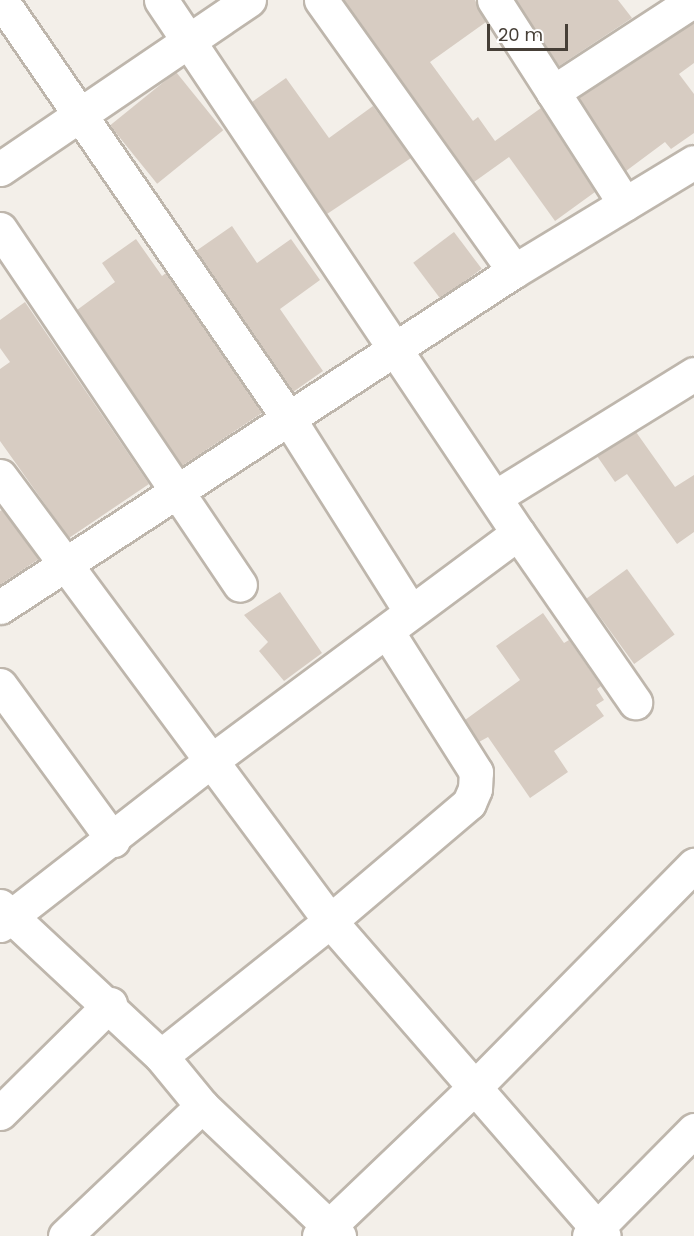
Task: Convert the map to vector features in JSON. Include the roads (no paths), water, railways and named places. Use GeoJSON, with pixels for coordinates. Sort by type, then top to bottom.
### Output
{"type":"FeatureCollection","features":[{"type":"Feature","properties":{"kind":"street"},"geometry":{"type":"LineString","coordinates":[[1,0],[289,419],[399,621],[476,772],[476,789],[469,804],[330,921],[161,1056]]}},
{"type":"Feature","properties":{"kind":"street"},"geometry":{"type":"LineString","coordinates":[[161,0],[634,702]]}},
{"type":"Feature","properties":{"kind":"street"},"geometry":{"type":"LineString","coordinates":[[0,169],[189,44],[249,0]]}},
{"type":"Feature","properties":{"kind":"street"},"geometry":{"type":"LineString","coordinates":[[321,0],[514,271]]}},
{"type":"Feature","properties":{"kind":"street"},"geometry":{"type":"LineString","coordinates":[[494,0],[625,204]]}},
{"type":"Feature","properties":{"kind":"street"},"geometry":{"type":"LineString","coordinates":[[553,92],[694,0]]}},
{"type":"Feature","properties":{"kind":"street"},"geometry":{"type":"LineString","coordinates":[[0,607],[63,564],[398,350],[514,271],[694,162]]}},
{"type":"Feature","properties":{"kind":"street"},"geometry":{"type":"LineString","coordinates":[[0,229],[175,492],[240,585]]}},
{"type":"Feature","properties":{"kind":"street"},"geometry":{"type":"LineString","coordinates":[[495,497],[694,374]]}},
{"type":"Feature","properties":{"kind":"street"},"geometry":{"type":"LineString","coordinates":[[0,476],[63,564],[330,921],[475,1087],[597,1234],[694,1130]]}},
{"type":"Feature","properties":{"kind":"street"},"geometry":{"type":"LineString","coordinates":[[518,533],[211,762],[113,840],[4,916],[110,1004],[161,1056],[202,1106],[329,1232],[694,865]]}},
{"type":"Feature","properties":{"kind":"street"},"geometry":{"type":"LineString","coordinates":[[0,684],[113,840]]}},
{"type":"Feature","properties":{"kind":"street"},"geometry":{"type":"LineString","coordinates":[[0,1113],[110,1004]]}},
{"type":"Feature","properties":{"kind":"street"},"geometry":{"type":"LineString","coordinates":[[65,1236],[202,1106]]}}]}
